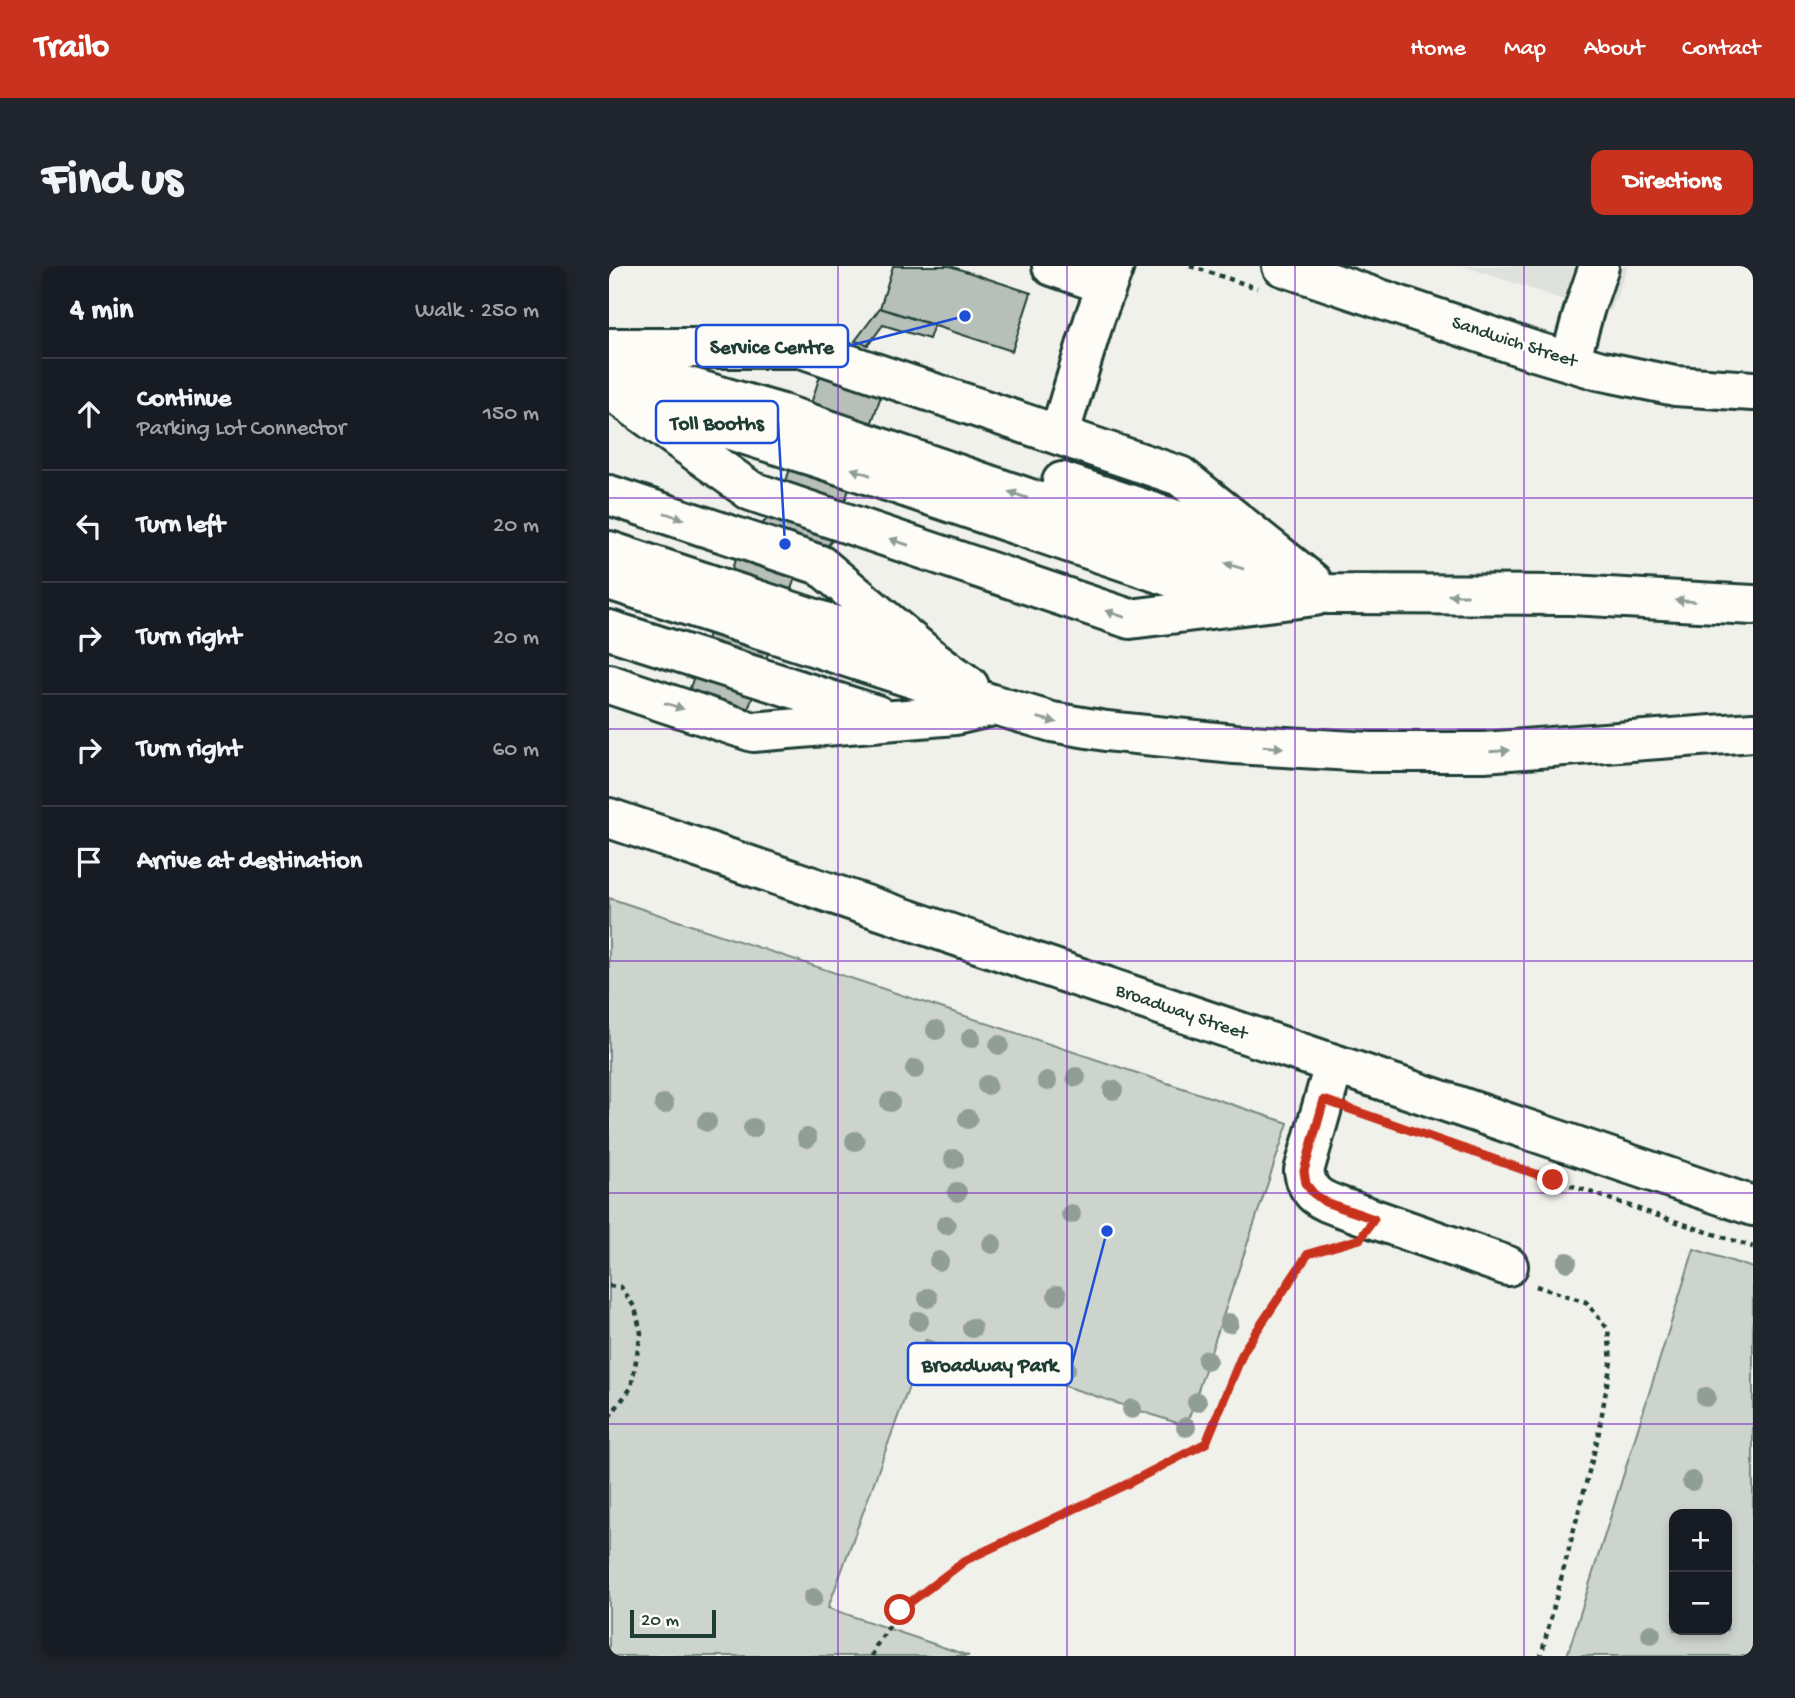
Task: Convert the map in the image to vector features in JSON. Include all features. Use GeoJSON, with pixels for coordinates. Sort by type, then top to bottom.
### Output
{"type":"FeatureCollection","features":[{"type":"Feature","properties":{"kind":"main road"},"geometry":{"type":"LineString","coordinates":[[1052,266],[1110,276],[1059,435]]}},
{"type":"Feature","properties":{"kind":"main road","name":"Sandwich Street"},"geometry":{"type":"LineString","coordinates":[[1282,266],[1598,370],[1675,386],[1753,391]]}},
{"type":"Feature","properties":{"kind":"main road"},"geometry":{"type":"LineString","coordinates":[[1570,361],[1584,307],[1599,266]]}},
{"type":"Feature","properties":{"kind":"main road"},"geometry":{"type":"LineString","coordinates":[[609,348],[801,348],[1180,476],[1328,594]]}},
{"type":"Feature","properties":{"kind":"main road"},"geometry":{"type":"LineString","coordinates":[[649,348],[1276,552]]}},
{"type":"Feature","properties":{"kind":"main road"},"geometry":{"type":"LineString","coordinates":[[734,348],[1228,514]]}},
{"type":"Feature","properties":{"kind":"main road"},"geometry":{"type":"LineString","coordinates":[[612,383],[782,414],[1156,542],[1328,594]]}},
{"type":"Feature","properties":{"kind":"main road"},"geometry":{"type":"LineString","coordinates":[[612,383],[825,460],[1251,604]]}},
{"type":"Feature","properties":{"kind":"main road"},"geometry":{"type":"LineString","coordinates":[[612,383],[681,440],[1189,611],[1328,594],[1571,595],[1753,605]]}},
{"type":"Feature","properties":{"kind":"main road"},"geometry":{"type":"LineString","coordinates":[[609,495],[820,565],[928,656],[995,705]]}},
{"type":"Feature","properties":{"kind":"main road"},"geometry":{"type":"LineString","coordinates":[[609,525],[885,619]]}},
{"type":"Feature","properties":{"kind":"main road"},"geometry":{"type":"LineString","coordinates":[[609,551],[928,656]]}},
{"type":"Feature","properties":{"kind":"main road"},"geometry":{"type":"LineString","coordinates":[[609,580],[995,705],[1052,722],[1106,731],[1235,744],[1370,752],[1484,752],[1753,732]]}},
{"type":"Feature","properties":{"kind":"main road"},"geometry":{"type":"LineString","coordinates":[[609,603],[955,715]]}},
{"type":"Feature","properties":{"kind":"main road"},"geometry":{"type":"LineString","coordinates":[[609,630],[895,720]]}},
{"type":"Feature","properties":{"kind":"main road"},"geometry":{"type":"LineString","coordinates":[[609,655],[831,726]]}},
{"type":"Feature","properties":{"kind":"main road"},"geometry":{"type":"LineString","coordinates":[[609,684],[753,732],[955,715],[995,705]]}},
{"type":"Feature","properties":{"kind":"main road","name":"Broadway Street"},"geometry":{"type":"LineString","coordinates":[[609,818],[1329,1082],[1753,1206]]}},
{"type":"Feature","properties":{"kind":"main road"},"geometry":{"type":"LineString","coordinates":[[1329,1082],[1304,1171],[1306,1184],[1313,1193],[1325,1202],[1522,1276]]}},
{"type":"Feature","properties":{"kind":"path"},"geometry":{"type":"LineString","coordinates":[[1329,1082],[1643,1211],[1753,1247]]}},
{"type":"Feature","properties":{"kind":"path"},"geometry":{"type":"LineString","coordinates":[[872,1656],[900,1610],[966,1560],[1125,1485],[1206,1443],[1244,1350],[1308,1254],[1360,1239],[1374,1219]]}},
{"type":"Feature","properties":{"kind":"path"},"geometry":{"type":"LineString","coordinates":[[1522,1276],[1585,1302],[1608,1329],[1611,1362],[1598,1437],[1541,1656]]}},
{"type":"Feature","properties":{"kind":"path"},"geometry":{"type":"LineString","coordinates":[[609,1286],[621,1287],[635,1308],[641,1333],[631,1388],[609,1417]]}},
{"type":"Feature","properties":{"kind":"shaded area"},"geometry":{"type":"Polygon","coordinates":[[[1463,266],[1628,266],[1611,311],[1584,307],[1463,266]]]}},
{"type":"Feature","properties":{"kind":"shaded area"},"geometry":{"type":"Polygon","coordinates":[[[609,898],[1288,1123],[1186,1426],[926,1340],[828,1608],[969,1656],[609,1656],[609,898]]]}},
{"type":"Feature","properties":{"kind":"shaded area"},"geometry":{"type":"Polygon","coordinates":[[[1694,1249],[1753,1268],[1753,1656],[1567,1656],[1694,1249]]]}},
{"type":"Feature","properties":{"kind":"building"},"geometry":{"type":"Polygon","coordinates":[[[893,266],[950,266],[1031,293],[1012,351],[880,308],[893,266]]]}},
{"type":"Feature","properties":{"kind":"building"},"geometry":{"type":"Polygon","coordinates":[[[880,308],[934,325],[929,339],[883,325],[868,345],[855,341],[880,308]]]}},
{"type":"Feature","properties":{"kind":"building"},"geometry":{"type":"Polygon","coordinates":[[[827,354],[888,375],[831,542],[795,578],[739,735],[680,716],[740,546],[777,509],[827,354]]]}},
{"type":"Feature","properties":{"kind":"place","name":"Service Centre"},"geometry":{"type":"Point","coordinates":[965,316]}},
{"type":"Feature","properties":{"kind":"place","name":"Toll Booths"},"geometry":{"type":"Point","coordinates":[785,544]}},
{"type":"Feature","properties":{"kind":"place","name":"Broadway Park"},"geometry":{"type":"Point","coordinates":[1107,1231]}},
{"type":"Feature","properties":{"kind":"route"},"geometry":{"type":"LineString","coordinates":[[900,1610],[966,1560],[1125,1485],[1206,1443],[1244,1350],[1308,1254],[1360,1239],[1374,1219],[1325,1202],[1306,1184],[1304,1171],[1324,1100],[1553,1180]]}}]}
